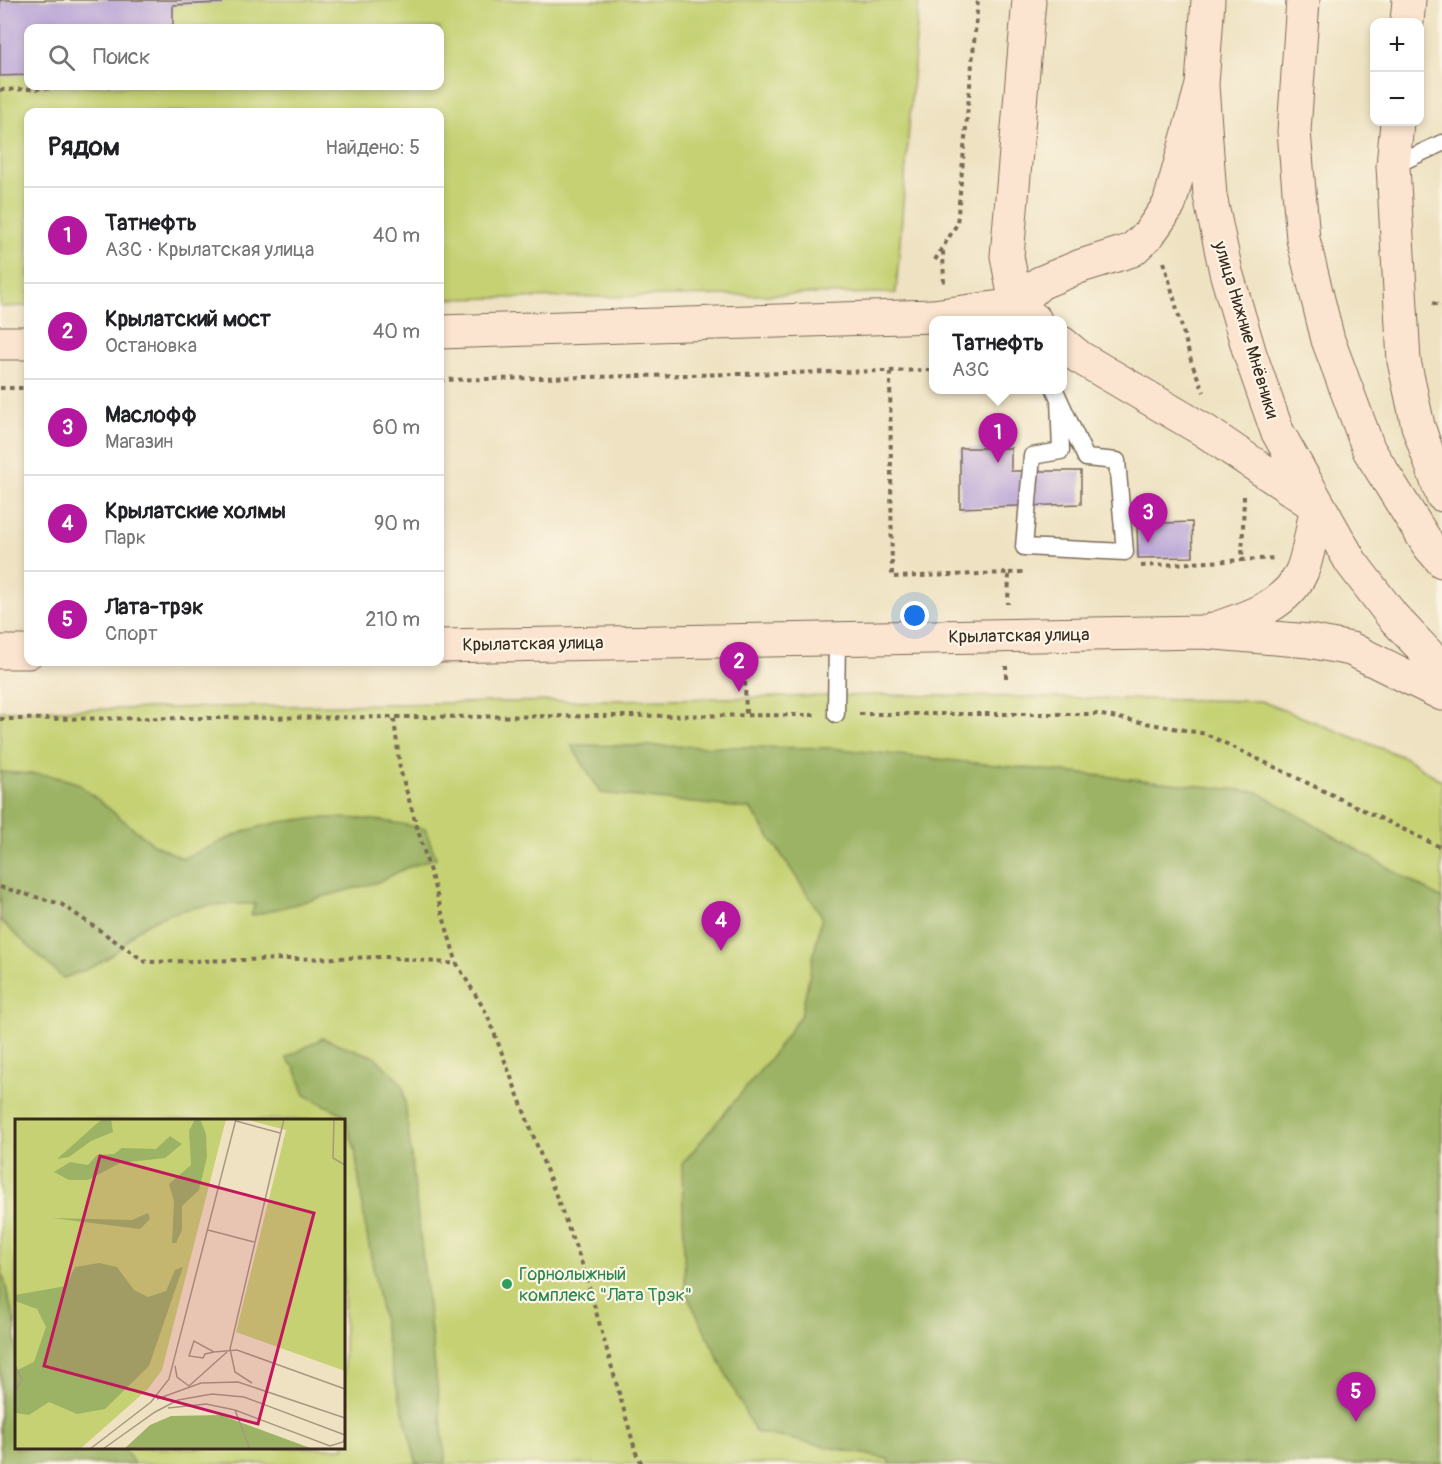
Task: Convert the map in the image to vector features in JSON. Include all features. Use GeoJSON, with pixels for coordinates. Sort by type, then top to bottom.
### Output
{"type":"FeatureCollection","features":[{"type":"Feature","properties":{"kind":"main road"},"geometry":{"type":"LineString","coordinates":[[1025,315],[1007,256],[1029,0]]}},
{"type":"Feature","properties":{"kind":"main road","name":"улица Нижние Мнёвники"},"geometry":{"type":"LineString","coordinates":[[1208,0],[1202,85],[1210,196],[1226,272],[1250,354],[1277,431],[1317,506],[1351,562],[1386,608],[1442,669]]}},
{"type":"Feature","properties":{"kind":"main road"},"geometry":{"type":"LineString","coordinates":[[1303,0],[1294,131],[1303,239],[1322,317],[1369,450],[1429,546],[1442,561]]}},
{"type":"Feature","properties":{"kind":"main road"},"geometry":{"type":"LineString","coordinates":[[1407,18],[1409,0]]}},
{"type":"Feature","properties":{"kind":"main road"},"geometry":{"type":"LineString","coordinates":[[1025,315],[1040,283],[1081,266],[1132,250],[1149,234],[1169,205],[1202,85]]}},
{"type":"Feature","properties":{"kind":"main road"},"geometry":{"type":"LineString","coordinates":[[1397,126],[1393,166],[1404,361],[1418,426],[1442,495]]}},
{"type":"Feature","properties":{"kind":"main road"},"geometry":{"type":"LineString","coordinates":[[933,316],[1025,315]]}},
{"type":"Feature","properties":{"kind":"main road"},"geometry":{"type":"LineString","coordinates":[[444,333],[929,316]]}},
{"type":"Feature","properties":{"kind":"main road"},"geometry":{"type":"LineString","coordinates":[[0,343],[24,343]]}},
{"type":"Feature","properties":{"kind":"main road"},"geometry":{"type":"LineString","coordinates":[[1067,347],[1079,357],[1205,431],[1317,506],[1301,572],[1284,594],[1255,615],[1204,632]]}},
{"type":"Feature","properties":{"kind":"main road","name":"Крылатская улица"},"geometry":{"type":"LineString","coordinates":[[444,646],[1204,632],[1309,641],[1351,649],[1442,694]]}},
{"type":"Feature","properties":{"kind":"main road"},"geometry":{"type":"LineString","coordinates":[[0,652],[24,652]]}},
{"type":"Feature","properties":{"kind":"lane"},"geometry":{"type":"LineString","coordinates":[[1393,166],[1442,143]]}},
{"type":"Feature","properties":{"kind":"lane"},"geometry":{"type":"LineString","coordinates":[[1057,394],[1086,458],[1118,461],[1125,552],[1024,547],[1032,456],[1062,451],[1057,394]]}},
{"type":"Feature","properties":{"kind":"lane"},"geometry":{"type":"LineString","coordinates":[[836,714],[837,638]]}},
{"type":"Feature","properties":{"kind":"path"},"geometry":{"type":"LineString","coordinates":[[935,260],[957,224],[978,0]]}},
{"type":"Feature","properties":{"kind":"path"},"geometry":{"type":"LineString","coordinates":[[0,90],[24,89]]}},
{"type":"Feature","properties":{"kind":"path"},"geometry":{"type":"LineString","coordinates":[[1163,255],[1192,364],[1204,395]]}},
{"type":"Feature","properties":{"kind":"path"},"geometry":{"type":"LineString","coordinates":[[1433,303],[1442,306]]}},
{"type":"Feature","properties":{"kind":"path"},"geometry":{"type":"LineString","coordinates":[[444,380],[929,370]]}},
{"type":"Feature","properties":{"kind":"path"},"geometry":{"type":"LineString","coordinates":[[890,372],[892,577],[1008,573],[1008,608]]}},
{"type":"Feature","properties":{"kind":"path"},"geometry":{"type":"LineString","coordinates":[[0,388],[24,388]]}},
{"type":"Feature","properties":{"kind":"path"},"geometry":{"type":"LineString","coordinates":[[1244,489],[1242,560],[1285,557]]}},
{"type":"Feature","properties":{"kind":"path"},"geometry":{"type":"LineString","coordinates":[[746,682],[746,715]]}},
{"type":"Feature","properties":{"kind":"path"},"geometry":{"type":"LineString","coordinates":[[0,719],[1096,714],[1206,734],[1442,848]]}},
{"type":"Feature","properties":{"kind":"path"},"geometry":{"type":"LineString","coordinates":[[394,719],[400,769],[457,964],[487,1014],[584,1269],[636,1453],[642,1464]]}},
{"type":"Feature","properties":{"kind":"path"},"geometry":{"type":"LineString","coordinates":[[0,886],[61,904],[146,962],[387,957],[457,964]]}},
{"type":"Feature","properties":{"kind":"green space"},"geometry":{"type":"Polygon","coordinates":[[[0,0],[919,0],[896,293],[444,299],[444,108],[24,108],[24,306],[0,307],[0,0]]]}},
{"type":"Feature","properties":{"kind":"green space"},"geometry":{"type":"Polygon","coordinates":[[[891,695],[1261,701],[1406,758],[1442,781],[1442,1464],[0,1464],[0,711],[891,695]]]}},
{"type":"Feature","properties":{"kind":"green space"},"geometry":{"type":"Polygon","coordinates":[[[571,745],[830,748],[1258,792],[1442,899],[1442,1464],[891,1464],[888,1459],[755,1432],[685,1291],[682,1164],[769,1060],[801,1015],[822,916],[751,809],[601,793],[571,745]]]}},
{"type":"Feature","properties":{"kind":"green space"},"geometry":{"type":"Polygon","coordinates":[[[0,772],[49,775],[77,783],[153,844],[182,858],[259,827],[306,819],[331,818],[380,821],[425,829],[436,858],[406,868],[378,882],[251,916],[255,904],[225,904],[180,911],[136,931],[106,959],[63,978],[0,920],[0,772]]]}},
{"type":"Feature","properties":{"kind":"green space"},"geometry":{"type":"Polygon","coordinates":[[[322,1038],[375,1057],[403,1085],[446,1464],[417,1464],[391,1365],[365,1224],[355,1149],[345,1119],[343,1114],[305,1095],[295,1068],[286,1058],[322,1038]]]}},
{"type":"Feature","properties":{"kind":"green space"},"geometry":{"type":"Polygon","coordinates":[[[0,1263],[15,1324],[15,1449],[125,1449],[134,1464],[0,1464],[0,1263]]]}},
{"type":"Feature","properties":{"kind":"building"},"geometry":{"type":"Polygon","coordinates":[[[0,0],[221,0],[222,3],[173,5],[173,24],[24,24],[24,75],[0,76],[0,0]]]}},
{"type":"Feature","properties":{"kind":"building"},"geometry":{"type":"Polygon","coordinates":[[[960,448],[1011,448],[1011,471],[1081,471],[1081,504],[960,508],[960,448]]]}},
{"type":"Feature","properties":{"kind":"building"},"geometry":{"type":"Polygon","coordinates":[[[1192,522],[1193,557],[1138,558],[1137,524],[1192,522]]]}},
{"type":"Feature","properties":{"kind":"place","name":"Татнефть"},"geometry":{"type":"Point","coordinates":[998,463]}},
{"type":"Feature","properties":{"kind":"place","name":"Маслофф"},"geometry":{"type":"Point","coordinates":[1148,543]}},
{"type":"Feature","properties":{"kind":"place","name":"Крылатский мост"},"geometry":{"type":"Point","coordinates":[739,692]}},
{"type":"Feature","properties":{"kind":"place","name":"Крылатские холмы"},"geometry":{"type":"Point","coordinates":[721,951]}},
{"type":"Feature","properties":{"kind":"place","name":"Горнолыжный комплекс \"Лата Трэк\""},"geometry":{"type":"Point","coordinates":[507,1284]}},
{"type":"Feature","properties":{"kind":"place","name":"Лата-трэк"},"geometry":{"type":"Point","coordinates":[1356,1422]}}]}
